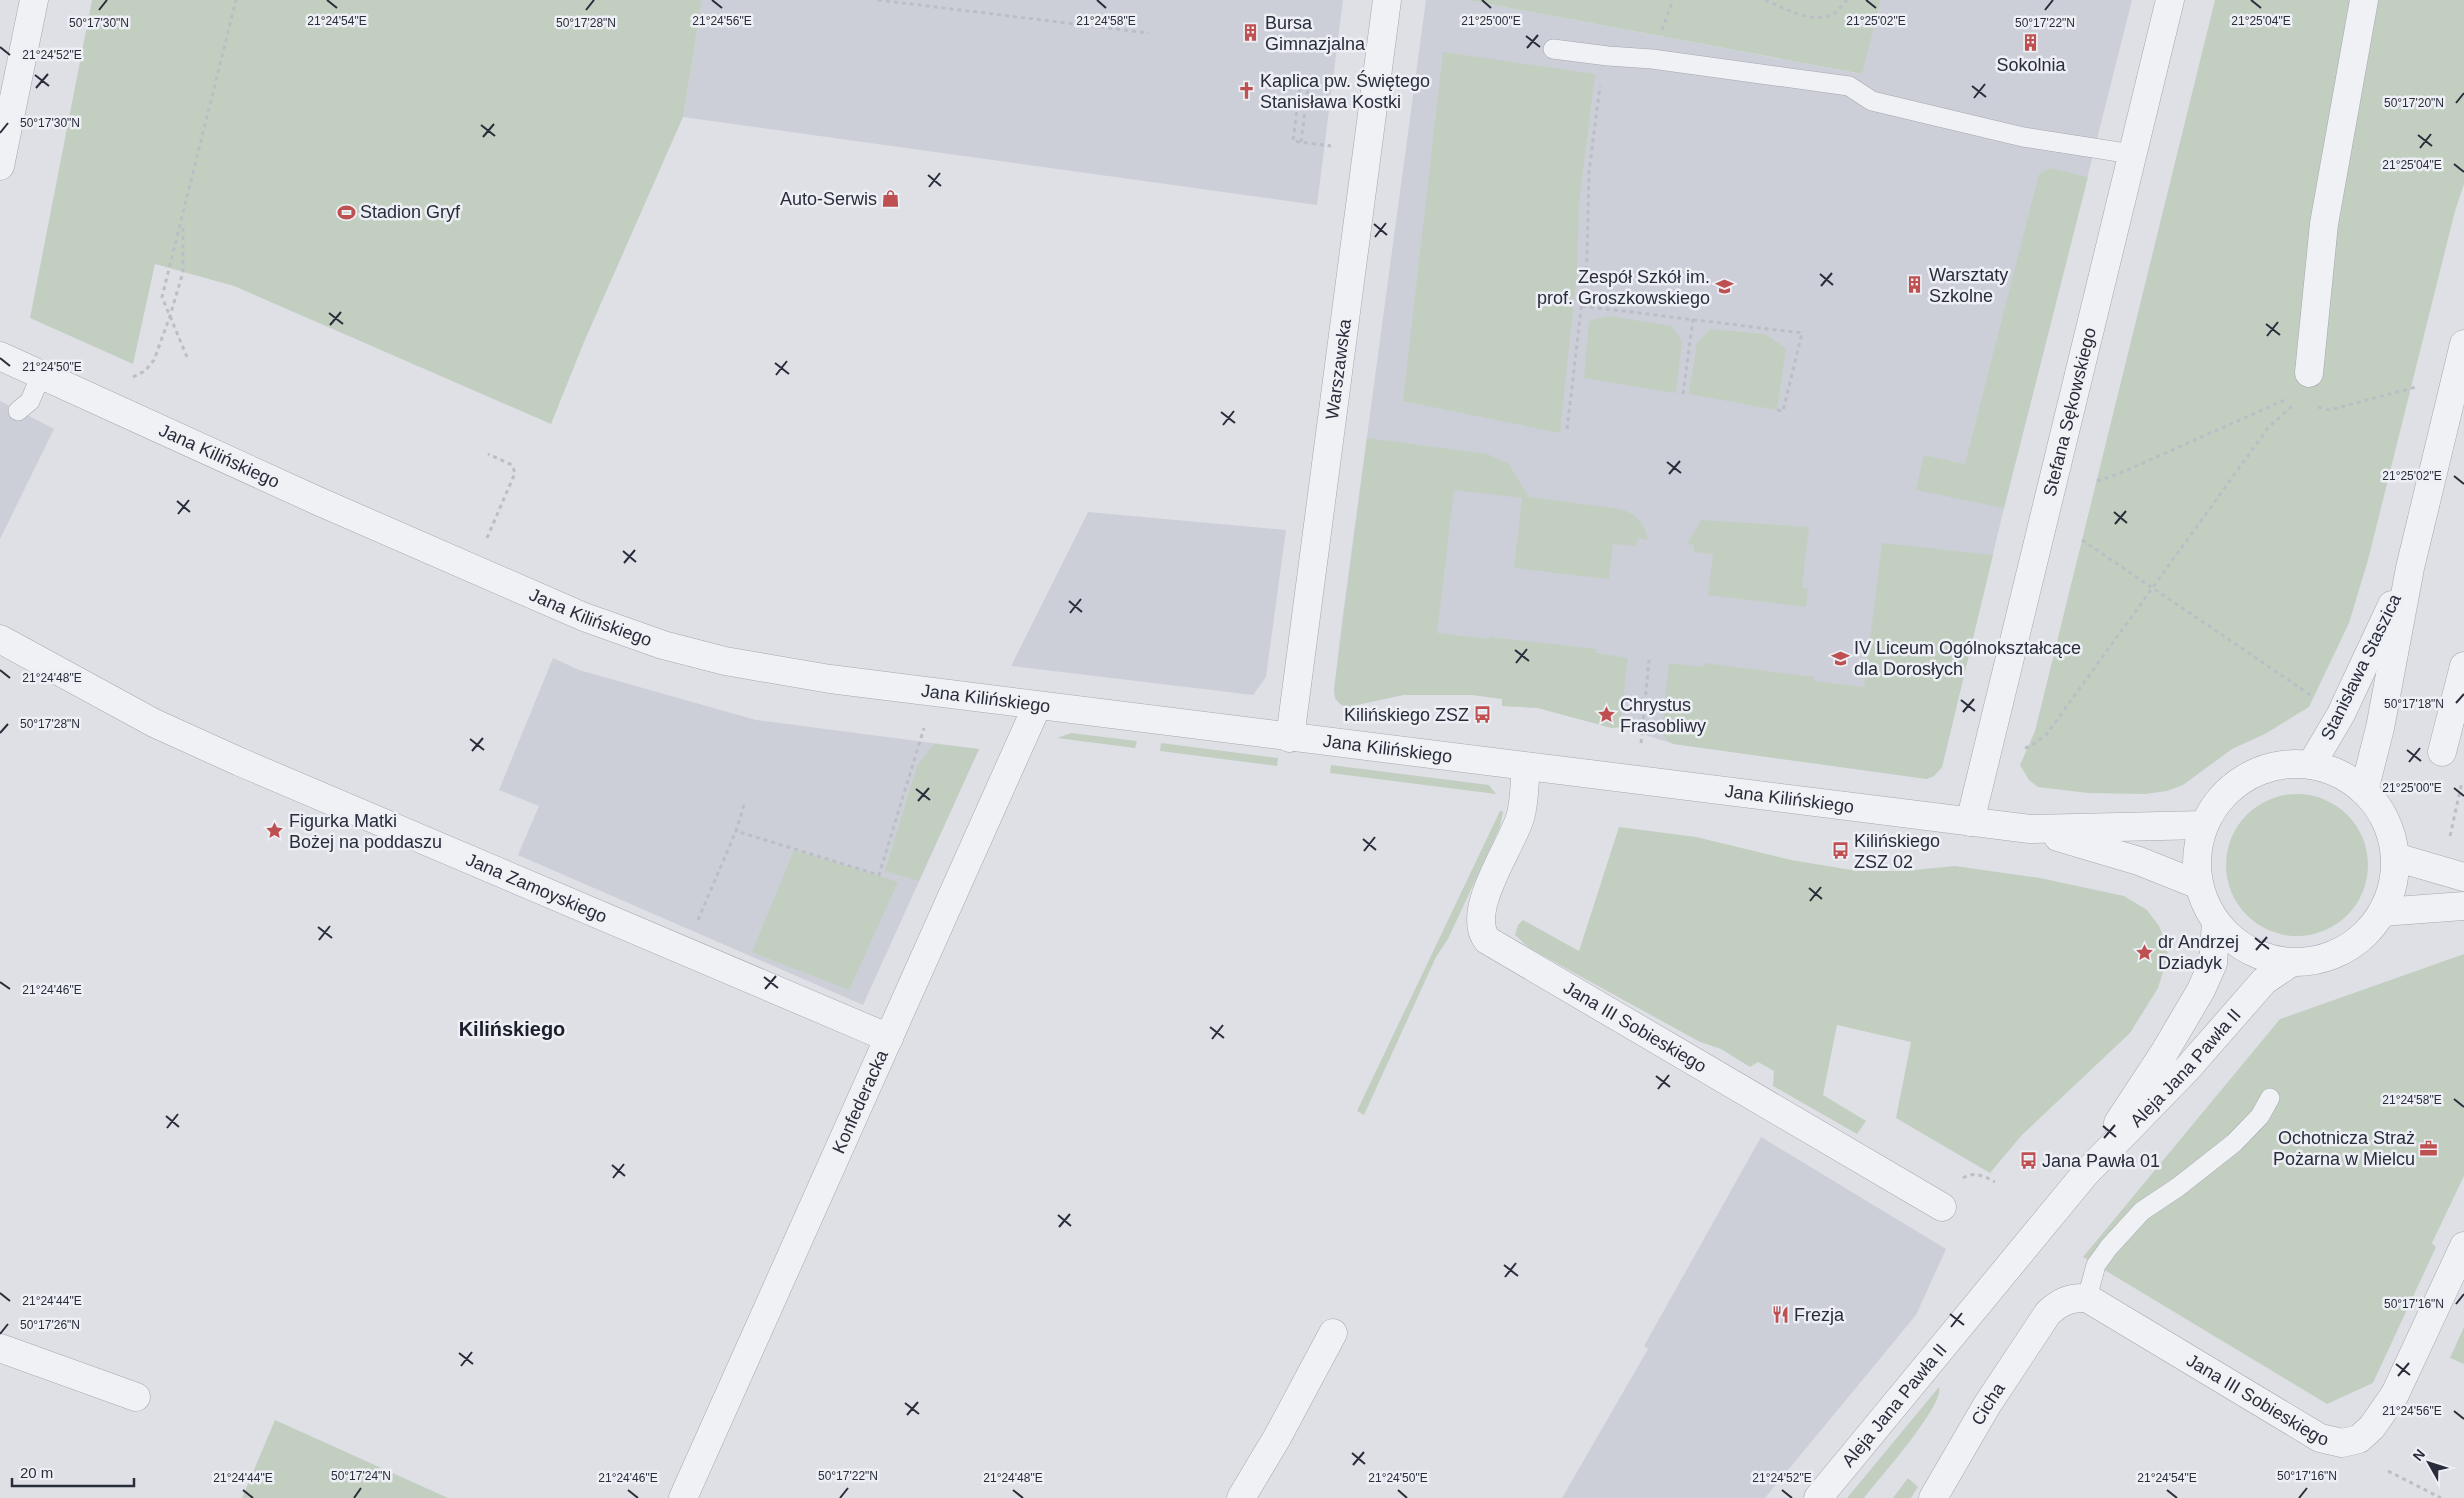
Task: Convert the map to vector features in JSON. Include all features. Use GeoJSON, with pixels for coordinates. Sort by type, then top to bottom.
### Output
{"type":"FeatureCollection","features":[{"type":"Feature","properties":{"kind":"street"},"geometry":{"type":"LineString","coordinates":[[0,166],[34,0]]}},
{"type":"Feature","properties":{"kind":"street","name":"Warszawska"},"geometry":{"type":"LineString","coordinates":[[1290,738],[1387,0]]}},
{"type":"Feature","properties":{"kind":"street","name":"Stefana Sękowskiego"},"geometry":{"type":"LineString","coordinates":[[1970,822],[2170,0]]}},
{"type":"Feature","properties":{"kind":"street"},"geometry":{"type":"LineString","coordinates":[[2309,373],[2324,224],[2364,0]]}},
{"type":"Feature","properties":{"kind":"street","name":"Stanisława Staszica"},"geometry":{"type":"LineString","coordinates":[[2364,791],[2380,728],[2410,568],[2464,344]]}},
{"type":"Feature","properties":{"kind":"street","name":"Jana Kilińskiego"},"geometry":{"type":"LineString","coordinates":[[0,356],[310,497],[584,617],[663,645],[725,661],[830,679],[1037,706],[2030,829],[2204,824]]}},
{"type":"Feature","properties":{"kind":"street","name":"Stanisława Staszica"},"geometry":{"type":"LineString","coordinates":[[2311,765],[2341,714],[2410,568]]}},
{"type":"Feature","properties":{"kind":"street","name":"Jana Zamoyskiego"},"geometry":{"type":"LineString","coordinates":[[0,639],[154,722],[240,762],[889,1038]]}},
{"type":"Feature","properties":{"kind":"street"},"geometry":{"type":"LineString","coordinates":[[2442,752],[2464,666]]}},
{"type":"Feature","properties":{"kind":"street","name":"Konfederacka"},"geometry":{"type":"LineString","coordinates":[[683,1498],[1037,706]]}},
{"type":"Feature","properties":{"kind":"street"},"geometry":{"type":"LineString","coordinates":[[2278,765],[2311,765],[2330,770],[2348,778],[2364,791],[2380,810],[2390,832],[2395,857],[2393,882],[2382,912],[2362,937],[2334,955],[2289,964],[2261,954],[2216,923],[2207,908],[2199,885],[2197,854],[2204,824],[2222,797],[2248,776],[2278,765]]}},
{"type":"Feature","properties":{"kind":"street","name":"Jana III Sobieskiego"},"geometry":{"type":"LineString","coordinates":[[1526,767],[1521,817],[1483,900],[1480,931],[1487,940],[1942,1207]]}},
{"type":"Feature","properties":{"kind":"street","name":"Jana Kilińskiego"},"geometry":{"type":"LineString","coordinates":[[2030,829],[2139,860],[2199,885]]}},
{"type":"Feature","properties":{"kind":"street"},"geometry":{"type":"LineString","coordinates":[[2395,857],[2464,878]]}},
{"type":"Feature","properties":{"kind":"street"},"geometry":{"type":"LineString","coordinates":[[2382,912],[2464,906]]}},
{"type":"Feature","properties":{"kind":"street","name":"Aleja Jana Pawła II"},"geometry":{"type":"LineString","coordinates":[[2085,1174],[2164,1053],[2201,990],[2213,963],[2216,923]]}},
{"type":"Feature","properties":{"kind":"street","name":"Aleja Jana Pawła II"},"geometry":{"type":"LineString","coordinates":[[1818,1498],[2085,1174],[2187,1069],[2264,982],[2289,964]]}},
{"type":"Feature","properties":{"kind":"street","name":"Jana III Sobieskiego"},"geometry":{"type":"LineString","coordinates":[[2087,1298],[2320,1438],[2342,1443],[2359,1439],[2372,1427],[2396,1394],[2464,1246]]}},
{"type":"Feature","properties":{"kind":"street","name":"Cicha"},"geometry":{"type":"LineString","coordinates":[[1933,1498],[1987,1405],[2048,1313],[2059,1302],[2076,1298],[2087,1298]]}},
{"type":"Feature","properties":{"kind":"street"},"geometry":{"type":"LineString","coordinates":[[1241,1498],[1278,1436],[1333,1333]]}},
{"type":"Feature","properties":{"kind":"street"},"geometry":{"type":"LineString","coordinates":[[0,1348],[136,1397]]}},
{"type":"Feature","properties":{"kind":"lane"},"geometry":{"type":"LineString","coordinates":[[1553,49],[1849,86],[1872,101],[2023,137],[2132,154]]}},
{"type":"Feature","properties":{"kind":"lane"},"geometry":{"type":"LineString","coordinates":[[18,411],[30,402],[41,375]]}},
{"type":"Feature","properties":{"kind":"lane"},"geometry":{"type":"LineString","coordinates":[[2087,1298],[2096,1265],[2142,1211],[2234,1143],[2260,1116],[2270,1098]]}},
{"type":"Feature","properties":{"kind":"path"},"geometry":{"type":"LineString","coordinates":[[187,356],[162,296],[183,220],[195,161],[236,0]]}},
{"type":"Feature","properties":{"kind":"path"},"geometry":{"type":"LineString","coordinates":[[878,0],[1149,33]]}},
{"type":"Feature","properties":{"kind":"path"},"geometry":{"type":"LineString","coordinates":[[1660,36],[1673,0]]}},
{"type":"Feature","properties":{"kind":"path"},"geometry":{"type":"LineString","coordinates":[[1765,0],[1798,14],[1817,18],[1834,14],[1848,0]]}},
{"type":"Feature","properties":{"kind":"path"},"geometry":{"type":"LineString","coordinates":[[1567,429],[1587,258],[1589,172],[1602,75],[1613,64],[1631,58]]}},
{"type":"Feature","properties":{"kind":"path"},"geometry":{"type":"LineString","coordinates":[[1301,142],[1309,80],[1301,79],[1293,141],[1336,147]]}},
{"type":"Feature","properties":{"kind":"path"},"geometry":{"type":"LineString","coordinates":[[131,378],[145,372],[154,360],[170,316],[183,272],[183,220]]}},
{"type":"Feature","properties":{"kind":"path"},"geometry":{"type":"LineString","coordinates":[[1582,306],[1693,318],[1802,333],[1782,411],[1777,410]]}},
{"type":"Feature","properties":{"kind":"path"},"geometry":{"type":"LineString","coordinates":[[1683,394],[1693,318]]}},
{"type":"Feature","properties":{"kind":"path"},"geometry":{"type":"LineString","coordinates":[[2315,406],[2330,410],[2421,386]]}},
{"type":"Feature","properties":{"kind":"path"},"geometry":{"type":"LineString","coordinates":[[2097,480],[2118,474],[2258,410],[2292,397]]}},
{"type":"Feature","properties":{"kind":"path"},"geometry":{"type":"LineString","coordinates":[[2023,749],[2031,746],[2046,734],[2268,428],[2297,401]]}},
{"type":"Feature","properties":{"kind":"path"},"geometry":{"type":"LineString","coordinates":[[485,543],[515,473],[512,465],[488,454]]}},
{"type":"Feature","properties":{"kind":"path"},"geometry":{"type":"LineString","coordinates":[[2082,540],[2314,698]]}},
{"type":"Feature","properties":{"kind":"path"},"geometry":{"type":"LineString","coordinates":[[1641,743],[1649,660]]}},
{"type":"Feature","properties":{"kind":"path"},"geometry":{"type":"LineString","coordinates":[[736,831],[879,875],[924,728]]}},
{"type":"Feature","properties":{"kind":"path"},"geometry":{"type":"LineString","coordinates":[[2452,841],[2449,834],[2464,774]]}},
{"type":"Feature","properties":{"kind":"path"},"geometry":{"type":"LineString","coordinates":[[684,951],[736,831],[744,805]]}},
{"type":"Feature","properties":{"kind":"path"},"geometry":{"type":"LineString","coordinates":[[2388,1471],[2441,1498]]}},
{"type":"Feature","properties":{"kind":"shaded area"},"geometry":{"type":"Polygon","coordinates":[[[702,0],[1343,0],[1317,205],[683,117],[702,0]]]}},
{"type":"Feature","properties":{"kind":"shaded area","name":"Zespół Szkół im. prof. Groszkowskiego"},"geometry":{"type":"Polygon","coordinates":[[[1426,0],[1468,0],[1861,74],[1881,0],[2132,0],[2004,508],[1942,767],[1934,776],[1927,779],[1674,744],[1620,727],[1612,728],[1538,708],[1502,706],[1502,699],[1473,695],[1403,695],[1347,707],[1341,705],[1335,699],[1334,690],[1342,621],[1426,0]]]}},
{"type":"Feature","properties":{"kind":"shaded area"},"geometry":{"type":"Polygon","coordinates":[[[0,401],[54,429],[0,539],[0,401]]]}},
{"type":"Feature","properties":{"kind":"shaded area"},"geometry":{"type":"Polygon","coordinates":[[[1088,512],[1286,530],[1266,677],[1253,695],[1011,666],[1088,512]]]}},
{"type":"Feature","properties":{"kind":"shaded area"},"geometry":{"type":"Polygon","coordinates":[[[553,658],[579,670],[756,720],[979,749],[863,1005],[518,855],[539,806],[499,790],[553,658]]]}},
{"type":"Feature","properties":{"kind":"shaded area"},"geometry":{"type":"Polygon","coordinates":[[[1761,1137],[1946,1249],[1916,1315],[1765,1498],[1562,1498],[1648,1349],[1644,1346],[1761,1137]]]}},
{"type":"Feature","properties":{"kind":"green space","name":"Stadion Gryf"},"geometry":{"type":"Polygon","coordinates":[[[92,0],[702,0],[683,117],[584,342],[551,424],[234,286],[155,264],[133,364],[30,318],[92,0]]]}},
{"type":"Feature","properties":{"kind":"green space"},"geometry":{"type":"Polygon","coordinates":[[[1468,0],[1881,0],[1862,74],[1468,0]]]}},
{"type":"Feature","properties":{"kind":"green space"},"geometry":{"type":"Polygon","coordinates":[[[2215,0],[2464,0],[2464,184],[2455,211],[2368,560],[2349,623],[2309,707],[2265,734],[2232,749],[2183,785],[2167,791],[2145,794],[2088,793],[2038,787],[2029,780],[2020,765],[2035,731],[2215,0]]]}},
{"type":"Feature","properties":{"kind":"green space"},"geometry":{"type":"Polygon","coordinates":[[[1443,52],[1595,74],[1579,203],[1577,272],[1560,433],[1403,401],[1443,52]]]}},
{"type":"Feature","properties":{"kind":"green space"},"geometry":{"type":"Polygon","coordinates":[[[2050,168],[2088,177],[2004,508],[1916,490],[1924,455],[1965,464],[2039,174],[2050,168]]]}},
{"type":"Feature","properties":{"kind":"green space"},"geometry":{"type":"Polygon","coordinates":[[[1609,316],[1671,326],[1682,341],[1676,393],[1584,378],[1589,321],[1609,316]]]}},
{"type":"Feature","properties":{"kind":"green space"},"geometry":{"type":"Polygon","coordinates":[[[1710,329],[1765,334],[1786,348],[1777,410],[1689,394],[1697,343],[1710,329]]]}},
{"type":"Feature","properties":{"kind":"green space"},"geometry":{"type":"Polygon","coordinates":[[[1367,438],[1487,454],[1508,463],[1529,497],[1620,509],[1631,513],[1639,520],[1648,540],[1638,538],[1636,546],[1613,544],[1609,579],[1514,568],[1522,498],[1454,490],[1437,633],[1597,649],[1596,653],[1628,658],[1620,727],[1612,728],[1538,708],[1502,706],[1502,699],[1473,695],[1403,695],[1347,707],[1338,701],[1334,690],[1367,438]]]}},
{"type":"Feature","properties":{"kind":"green space"},"geometry":{"type":"Polygon","coordinates":[[[1701,520],[1809,527],[1802,587],[1808,588],[1806,607],[1708,595],[1713,554],[1694,552],[1694,545],[1687,544],[1701,520]]]}},
{"type":"Feature","properties":{"kind":"green space"},"geometry":{"type":"Polygon","coordinates":[[[1882,543],[1993,555],[1942,767],[1934,776],[1927,779],[1674,744],[1665,739],[1662,730],[1669,663],[1703,667],[1704,663],[1814,677],[1814,681],[1864,687],[1882,543]]]}},
{"type":"Feature","properties":{"kind":"green space"},"geometry":{"type":"Polygon","coordinates":[[[1071,733],[1137,741],[1135,748],[1057,738],[1071,733]]]}},
{"type":"Feature","properties":{"kind":"green space"},"geometry":{"type":"Polygon","coordinates":[[[1161,743],[1278,758],[1277,766],[1160,751],[1161,743]]]}},
{"type":"Feature","properties":{"kind":"green space"},"geometry":{"type":"Polygon","coordinates":[[[934,744],[979,749],[919,881],[885,871],[917,766],[934,744]]]}},
{"type":"Feature","properties":{"kind":"green space"},"geometry":{"type":"Polygon","coordinates":[[[1331,765],[1489,785],[1496,794],[1330,773],[1331,765]]]}},
{"type":"Feature","properties":{"kind":"green space"},"geometry":{"type":"Polygon","coordinates":[[[2297,794],[2311,795],[2324,799],[2348,814],[2363,838],[2367,851],[2367,879],[2363,892],[2348,916],[2324,931],[2311,935],[2297,936],[2283,935],[2270,931],[2246,916],[2231,892],[2227,879],[2226,865],[2227,851],[2231,838],[2246,814],[2270,799],[2283,795],[2297,794]]]}},
{"type":"Feature","properties":{"kind":"green space"},"geometry":{"type":"Polygon","coordinates":[[[1500,811],[1503,811],[1500,827],[1448,939],[1436,957],[1364,1115],[1357,1111],[1500,811]]]}},
{"type":"Feature","properties":{"kind":"green space"},"geometry":{"type":"Polygon","coordinates":[[[1619,827],[1696,837],[1791,860],[1858,871],[1903,871],[1955,866],[2040,878],[2124,896],[2147,910],[2159,926],[2168,956],[2158,988],[2130,1033],[2022,1135],[1990,1173],[1896,1118],[1911,1042],[1837,1025],[1823,1095],[1866,1121],[1857,1134],[1773,1086],[1774,1071],[1758,1062],[1750,1067],[1721,1049],[1700,1042],[1529,948],[1515,935],[1518,925],[1523,920],[1579,951],[1619,827]]]}},
{"type":"Feature","properties":{"kind":"green space"},"geometry":{"type":"Polygon","coordinates":[[[794,850],[898,882],[849,990],[752,952],[794,850]]]}},
{"type":"Feature","properties":{"kind":"green space"},"geometry":{"type":"Polygon","coordinates":[[[2464,954],[2464,1176],[2432,1243],[2436,1247],[2373,1383],[2327,1404],[2083,1257],[2280,1019],[2464,954]]]}},
{"type":"Feature","properties":{"kind":"green space"},"geometry":{"type":"Polygon","coordinates":[[[2464,1327],[2464,1364],[2450,1358],[2464,1327]]]}},
{"type":"Feature","properties":{"kind":"green space"},"geometry":{"type":"Polygon","coordinates":[[[1939,1387],[1938,1396],[1932,1410],[1864,1498],[1847,1498],[1939,1387]]]}},
{"type":"Feature","properties":{"kind":"green space"},"geometry":{"type":"Polygon","coordinates":[[[275,1420],[448,1498],[242,1498],[275,1420]]]}},
{"type":"Feature","properties":{"kind":"green space"},"geometry":{"type":"Polygon","coordinates":[[[1908,1478],[1918,1487],[1911,1498],[1893,1498],[1908,1478]]]}},
{"type":"Feature","properties":{"kind":"place","name":"Bursa Gimnazjalna"},"geometry":{"type":"Point","coordinates":[1251,33]}},
{"type":"Feature","properties":{"kind":"place","name":"Sokolnia"},"geometry":{"type":"Point","coordinates":[2031,42]}},
{"type":"Feature","properties":{"kind":"place","name":"Kaplica pw. Świętego Stanisława Kostki"},"geometry":{"type":"Point","coordinates":[1246,91]}},
{"type":"Feature","properties":{"kind":"place","name":"Auto-Serwis"},"geometry":{"type":"Point","coordinates":[891,199]}},
{"type":"Feature","properties":{"kind":"place","name":"Stadion Gryf"},"geometry":{"type":"Point","coordinates":[346,212]}},
{"type":"Feature","properties":{"kind":"place","name":"Warsztaty Szkolne"},"geometry":{"type":"Point","coordinates":[1915,285]}},
{"type":"Feature","properties":{"kind":"place","name":"Zespół Szkół im. prof. Groszkowskiego"},"geometry":{"type":"Point","coordinates":[1724,287]}},
{"type":"Feature","properties":{"kind":"place","name":"IV Liceum Ogólnokształcące dla Dorosłych"},"geometry":{"type":"Point","coordinates":[1840,658]}},
{"type":"Feature","properties":{"kind":"place","name":"Kilińskiego ZSZ"},"geometry":{"type":"Point","coordinates":[1483,715]}},
{"type":"Feature","properties":{"kind":"place","name":"Chrystus Frasobliwy"},"geometry":{"type":"Point","coordinates":[1606,715]}},
{"type":"Feature","properties":{"kind":"place","name":"Figurka Matki Bożej na poddaszu"},"geometry":{"type":"Point","coordinates":[275,831]}},
{"type":"Feature","properties":{"kind":"place","name":"Kilińskiego ZSZ 02"},"geometry":{"type":"Point","coordinates":[1840,851]}},
{"type":"Feature","properties":{"kind":"place","name":"dr Andrzej Dziadyk"},"geometry":{"type":"Point","coordinates":[2144,952]}},
{"type":"Feature","properties":{"kind":"place","name":"Ochotnicza Straż Pożarna w Mielcu"},"geometry":{"type":"Point","coordinates":[2429,1148]}},
{"type":"Feature","properties":{"kind":"place","name":"Jana Pawła 01"},"geometry":{"type":"Point","coordinates":[2028,1161]}},
{"type":"Feature","properties":{"kind":"place","name":"Frezja"},"geometry":{"type":"Point","coordinates":[1780,1315]}},
{"type":"Feature","properties":{"kind":"district","name":"Kilińskiego"},"geometry":{"type":"Point","coordinates":[512,1029]}}]}
